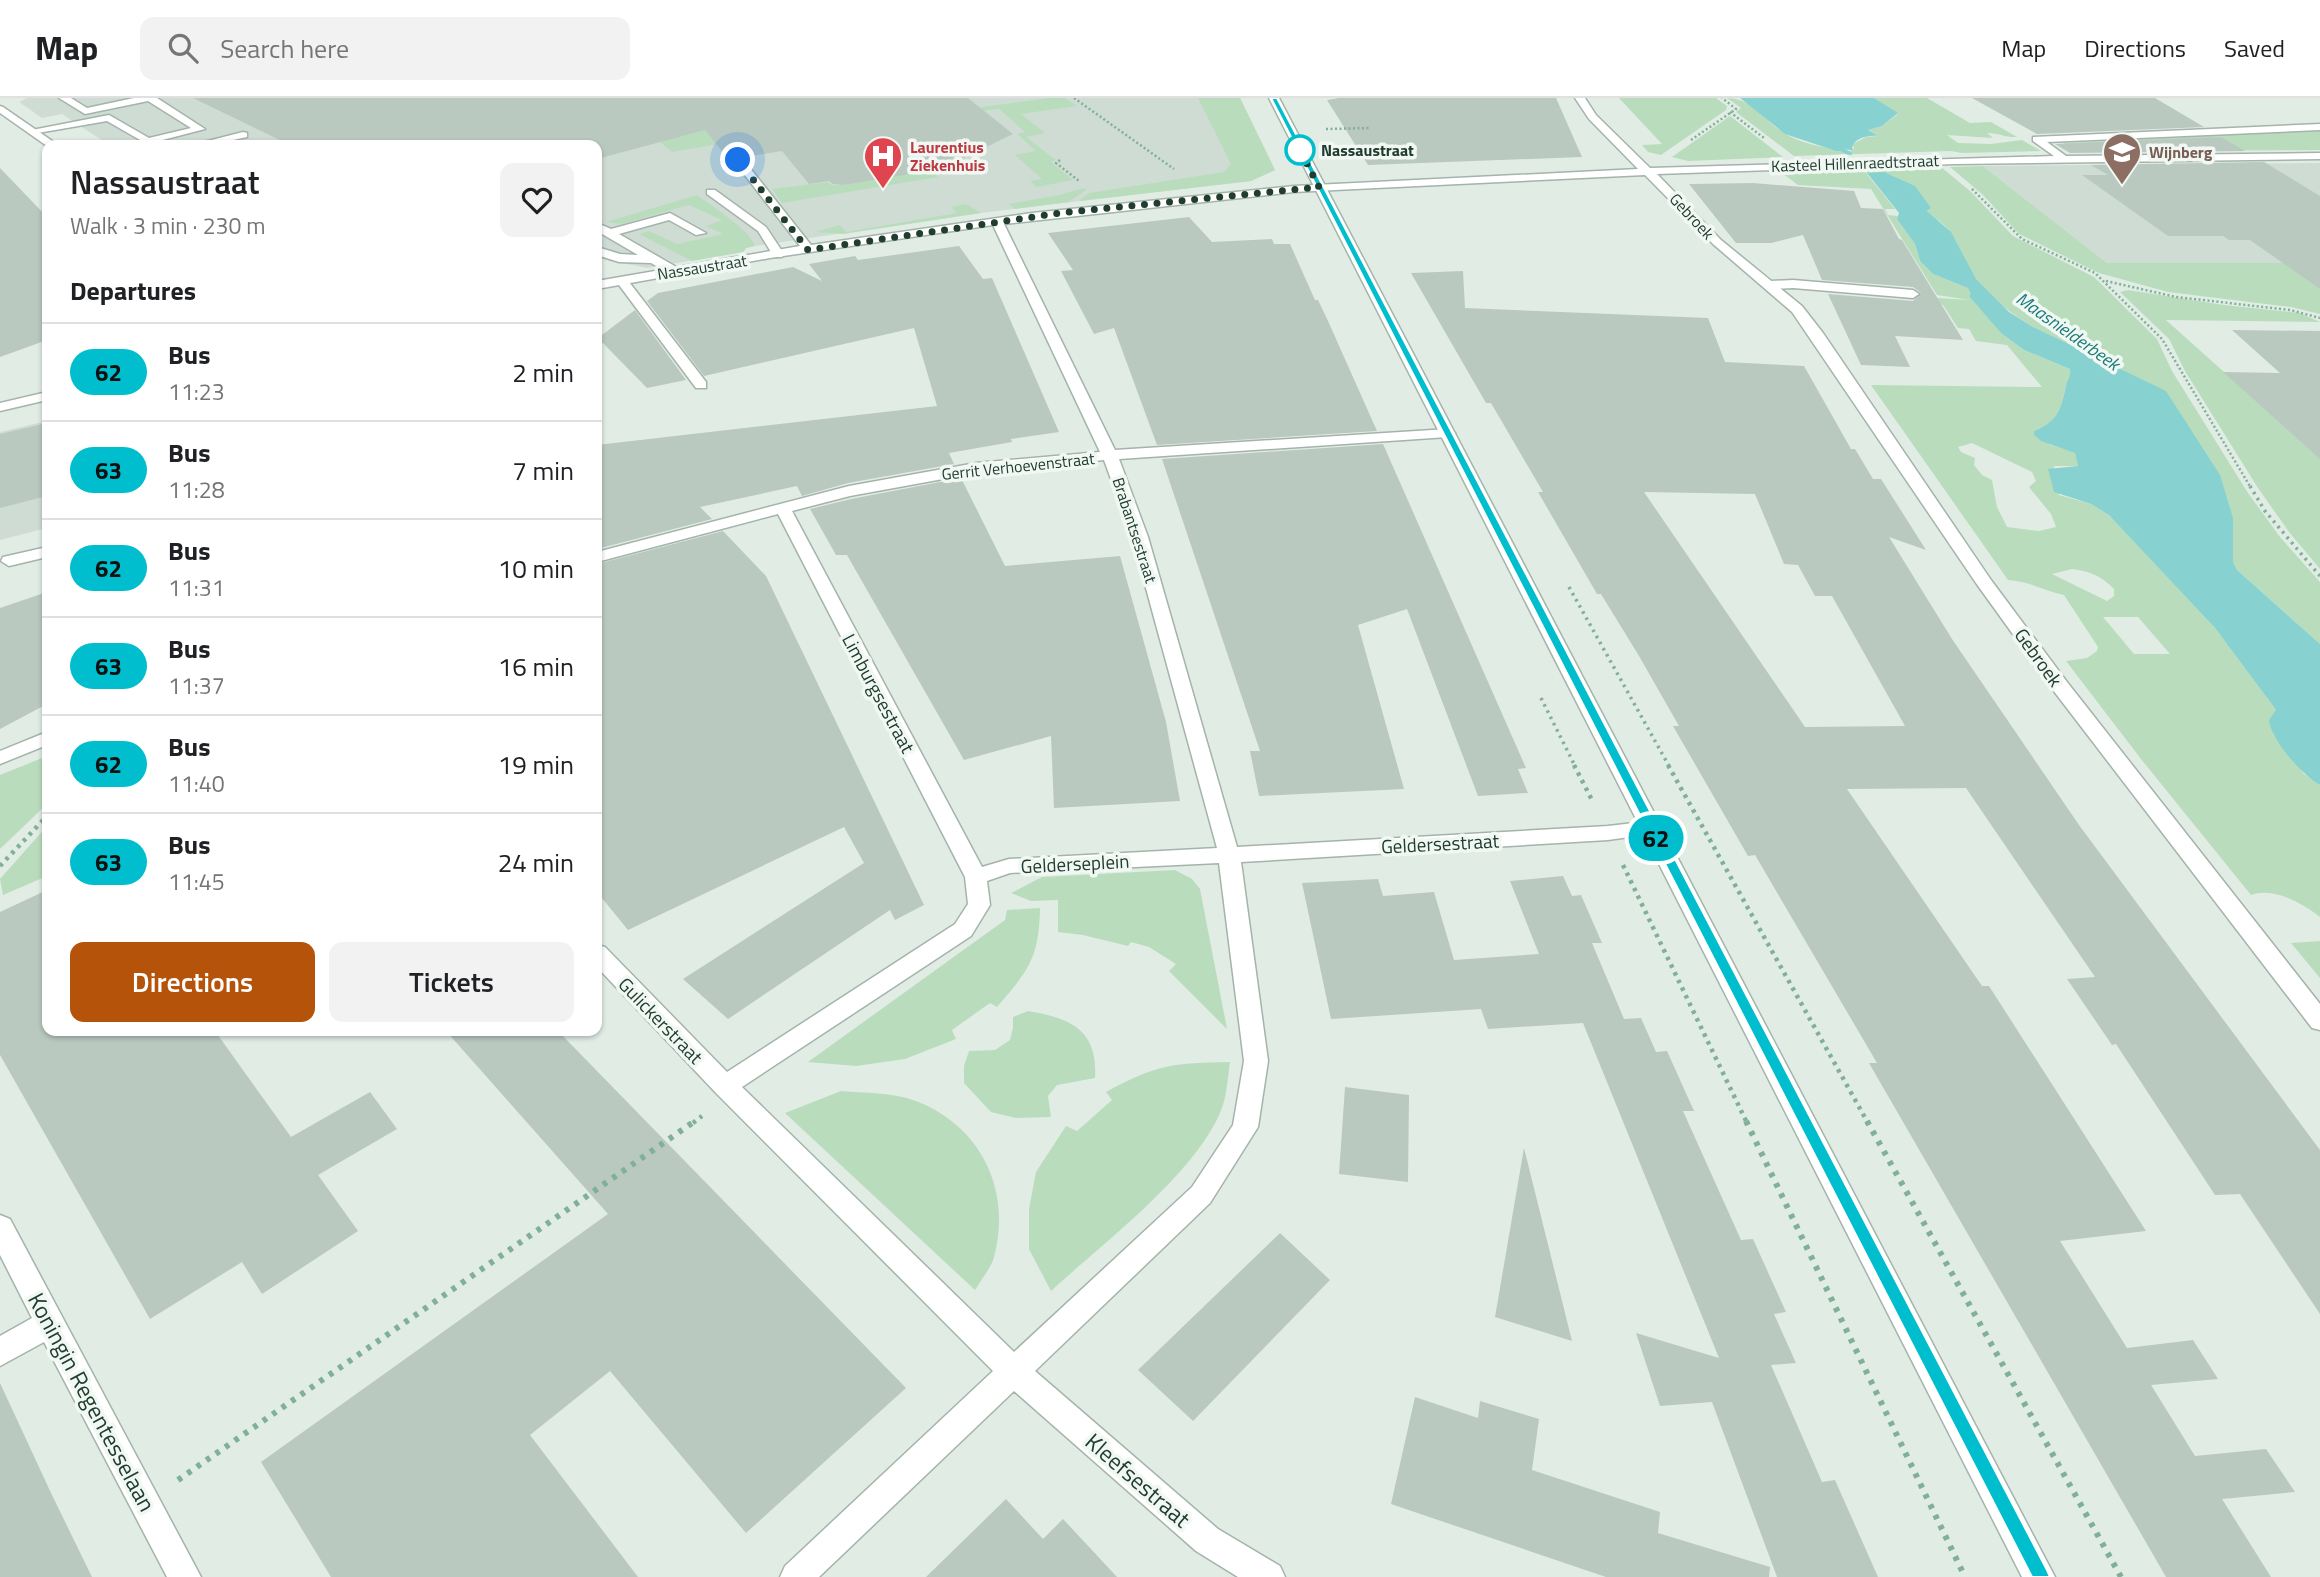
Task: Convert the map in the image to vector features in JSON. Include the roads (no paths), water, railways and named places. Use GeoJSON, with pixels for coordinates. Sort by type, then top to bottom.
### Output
{"type":"FeatureCollection","features":[{"type":"Feature","properties":{"kind":"street"},"geometry":{"type":"LineString","coordinates":[[64,98],[85,111]]}},
{"type":"Feature","properties":{"kind":"street"},"geometry":{"type":"LineString","coordinates":[[22,124],[149,98],[200,129],[151,140]]}},
{"type":"Feature","properties":{"kind":"street"},"geometry":{"type":"LineString","coordinates":[[1274,98],[2039,1577]]}},
{"type":"Feature","properties":{"kind":"street","name":"Gebroek"},"geometry":{"type":"LineString","coordinates":[[1580,98],[1592,117],[1717,242],[1771,285],[1797,309],[1818,335],[1985,583],[2060,686],[2320,1021]]}},
{"type":"Feature","properties":{"kind":"street"},"geometry":{"type":"LineString","coordinates":[[0,109],[46,140]]}},
{"type":"Feature","properties":{"kind":"street"},"geometry":{"type":"LineString","coordinates":[[36,132],[109,118],[145,140]]}},
{"type":"Feature","properties":{"kind":"street"},"geometry":{"type":"LineString","coordinates":[[2062,157],[2037,139],[2320,127]]}},
{"type":"Feature","properties":{"kind":"street"},"geometry":{"type":"LineString","coordinates":[[220,140],[243,135]]}},
{"type":"Feature","properties":{"kind":"street","name":"Kasteel Hillenraedtstraat"},"geometry":{"type":"LineString","coordinates":[[1648,171],[2062,157],[2320,156]]}},
{"type":"Feature","properties":{"kind":"street"},"geometry":{"type":"LineString","coordinates":[[738,160],[808,250]]}},
{"type":"Feature","properties":{"kind":"street","name":"Nassaustraat"},"geometry":{"type":"LineString","coordinates":[[602,284],[778,254],[1095,209],[1319,187],[1648,171]]}},
{"type":"Feature","properties":{"kind":"street"},"geometry":{"type":"LineString","coordinates":[[711,192],[762,229],[778,254]]}},
{"type":"Feature","properties":{"kind":"street"},"geometry":{"type":"LineString","coordinates":[[610,233],[670,216],[700,233]]}},
{"type":"Feature","properties":{"kind":"street","name":"Brabantsestraat"},"geometry":{"type":"LineString","coordinates":[[997,222],[1110,456],[1140,537],[1229,855]]}},
{"type":"Feature","properties":{"kind":"street"},"geometry":{"type":"LineString","coordinates":[[602,229],[674,271]]}},
{"type":"Feature","properties":{"kind":"street"},"geometry":{"type":"LineString","coordinates":[[602,253],[619,258],[656,259]]}},
{"type":"Feature","properties":{"kind":"street"},"geometry":{"type":"LineString","coordinates":[[622,281],[701,385]]}},
{"type":"Feature","properties":{"kind":"street"},"geometry":{"type":"LineString","coordinates":[[1771,285],[1793,284],[1913,294]]}},
{"type":"Feature","properties":{"kind":"street"},"geometry":{"type":"LineString","coordinates":[[0,407],[42,397]]}},
{"type":"Feature","properties":{"kind":"street","name":"Gerrit Verhoevenstraat"},"geometry":{"type":"LineString","coordinates":[[602,556],[849,491],[976,468],[1448,433]]}},
{"type":"Feature","properties":{"kind":"street","name":"Limburgsestraat"},"geometry":{"type":"LineString","coordinates":[[783,508],[976,877]]}},
{"type":"Feature","properties":{"kind":"street"},"geometry":{"type":"LineString","coordinates":[[9,561],[42,553]]}},
{"type":"Feature","properties":{"kind":"street"},"geometry":{"type":"LineString","coordinates":[[0,758],[42,740]]}},
{"type":"Feature","properties":{"kind":"street","name":"Geldersestraat"},"geometry":{"type":"LineString","coordinates":[[1229,855],[1608,833],[1651,828]]}},
{"type":"Feature","properties":{"kind":"street"},"geometry":{"type":"LineString","coordinates":[[796,1577],[1201,1195],[1245,1127],[1256,1061],[1229,855]]}},
{"type":"Feature","properties":{"kind":"street","name":"Gelderseplein"},"geometry":{"type":"LineString","coordinates":[[976,877],[1009,866],[1229,855]]}},
{"type":"Feature","properties":{"kind":"street"},"geometry":{"type":"LineString","coordinates":[[976,877],[979,905],[963,930],[729,1090],[1015,1373]]}},
{"type":"Feature","properties":{"kind":"street","name":"Gulickerstraat"},"geometry":{"type":"LineString","coordinates":[[602,958],[729,1090]]}},
{"type":"Feature","properties":{"kind":"street","name":"Koningin Regentesselaan"},"geometry":{"type":"LineString","coordinates":[[0,1227],[48,1324],[185,1577]]}},
{"type":"Feature","properties":{"kind":"street"},"geometry":{"type":"LineString","coordinates":[[0,1352],[48,1324]]}},
{"type":"Feature","properties":{"kind":"street","name":"Kleefsestraat"},"geometry":{"type":"LineString","coordinates":[[1015,1373],[1207,1540],[1269,1577]]}},
{"type":"Feature","properties":{"kind":"water"},"geometry":{"type":"Polygon","coordinates":[[[1740,98],[1874,98],[1898,113],[1882,126],[1868,130],[1878,136],[1858,140],[1853,145],[1854,151],[1841,148],[1843,151],[1836,151],[1785,134],[1740,98]]]}},
{"type":"Feature","properties":{"kind":"water"},"geometry":{"type":"Polygon","coordinates":[[[1884,172],[1915,186],[1931,208],[1927,211],[1951,232],[1976,279],[2009,312],[2033,327],[2166,391],[2220,475],[2233,518],[2233,562],[2237,570],[2320,644],[2320,785],[2281,747],[2269,720],[2276,710],[2215,628],[2110,516],[2091,504],[2054,492],[2048,469],[2078,466],[2075,453],[2041,441],[2034,435],[2034,431],[2049,423],[2057,414],[2070,369],[2024,350],[2001,333],[1969,296],[1971,294],[1968,288],[1933,274],[1920,261],[1915,244],[1897,219],[1899,213],[1867,173],[1884,172]]]}},
{"type":"Feature","properties":{"kind":"waterway","name":"Maasnielderbeek"},"geometry":{"type":"LineString","coordinates":[[1829,133],[1842,149],[1850,154]]}},
{"type":"Feature","properties":{"kind":"place","name":"Nassaustraat"},"geometry":{"type":"Point","coordinates":[1300,150]}},
{"type":"Feature","properties":{"kind":"place","name":"Wijnberg"},"geometry":{"type":"Point","coordinates":[2122,186]}},
{"type":"Feature","properties":{"kind":"place","name":"Laurentius Ziekenhuis"},"geometry":{"type":"Point","coordinates":[883,190]}}]}
